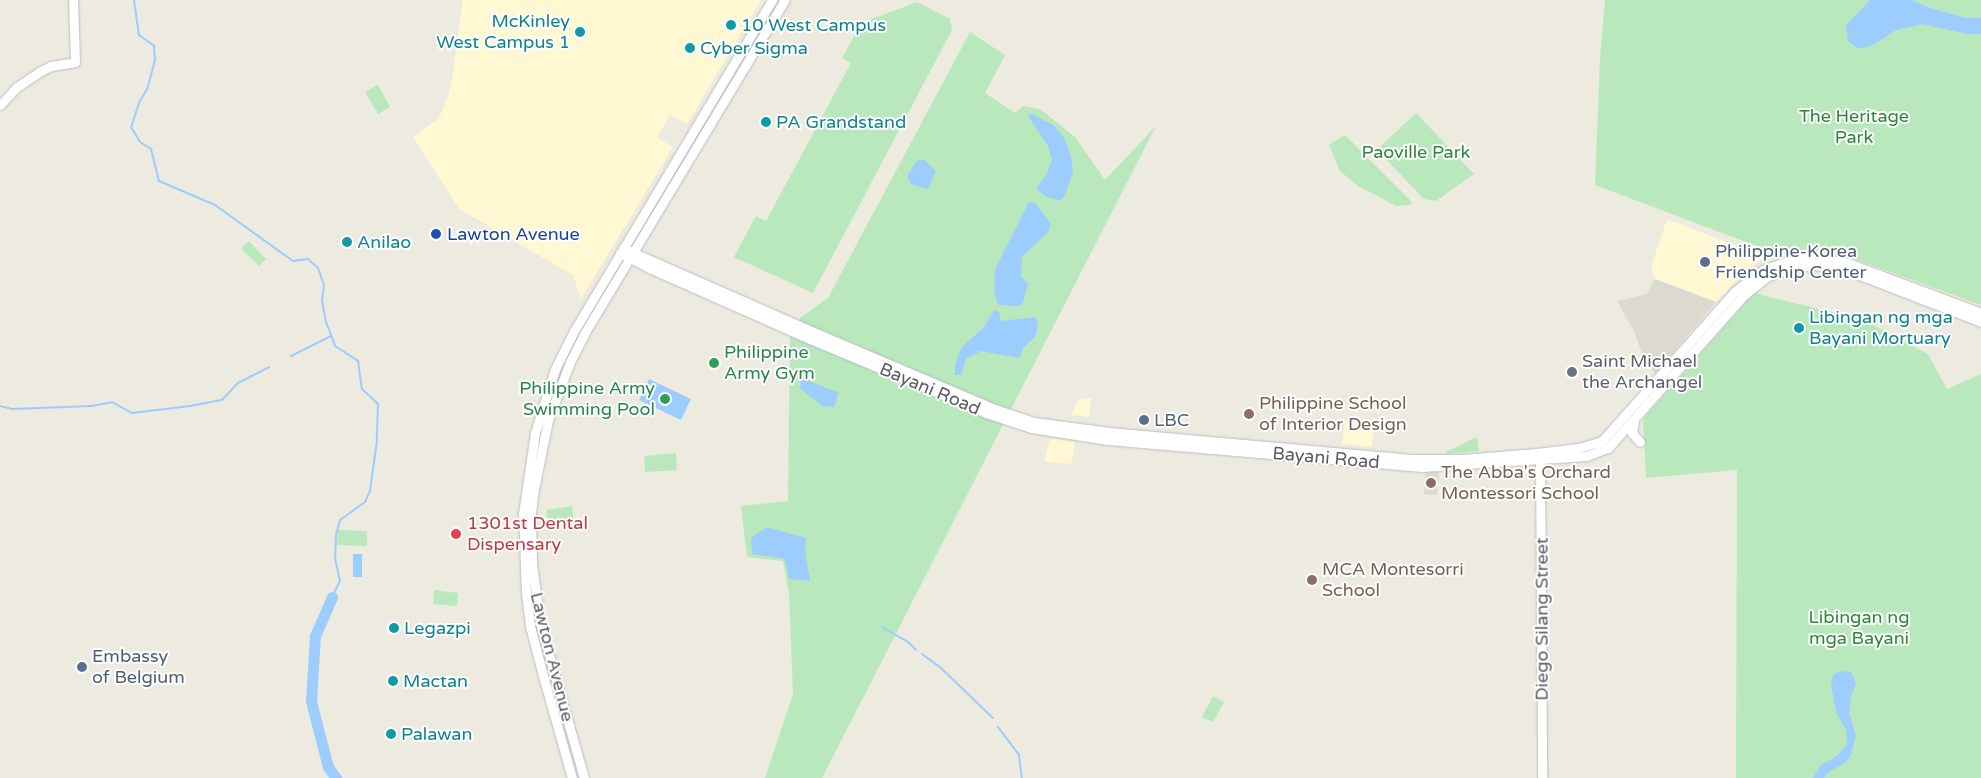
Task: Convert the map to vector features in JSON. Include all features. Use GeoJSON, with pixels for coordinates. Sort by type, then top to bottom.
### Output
{"type":"FeatureCollection","features":[{"type":"Feature","properties":{"kind":"main road"},"geometry":{"type":"LineString","coordinates":[[0,105],[17,87],[41,71],[56,65],[75,62],[73,0]]}},
{"type":"Feature","properties":{"kind":"main road","name":"Lawton Avenue"},"geometry":{"type":"LineString","coordinates":[[572,778],[530,626],[526,594],[522,540],[524,494],[535,433],[556,369],[574,331],[772,0]]}},
{"type":"Feature","properties":{"kind":"main road","name":"Lawton Avenue"},"geometry":{"type":"LineString","coordinates":[[584,778],[540,623],[532,564],[531,514],[539,460],[548,420],[576,349],[620,272],[785,0]]}},
{"type":"Feature","properties":{"kind":"main road"},"geometry":{"type":"LineString","coordinates":[[620,272],[632,268],[651,266],[644,250],[643,236]]}},
{"type":"Feature","properties":{"kind":"main road","name":"Bayani Road"},"geometry":{"type":"LineString","coordinates":[[621,250],[651,266],[986,413],[1031,428],[1056,433],[1408,466],[1464,465],[1586,456],[1601,452],[1613,444],[1634,421],[1743,296],[1768,276],[1795,267],[1814,265],[1861,271],[1981,322]]}},
{"type":"Feature","properties":{"kind":"main road","name":"Bayani Road"},"geometry":{"type":"LineString","coordinates":[[711,292],[994,409],[1034,422],[1058,427],[1409,459],[1462,459],[1573,449],[1602,441],[1735,292],[1749,279],[1776,264],[1794,259],[1832,260],[1981,313]]}},
{"type":"Feature","properties":{"kind":"main road"},"geometry":{"type":"LineString","coordinates":[[1634,421],[1632,435],[1640,442]]}},
{"type":"Feature","properties":{"kind":"main road","name":"Diego Silang Street"},"geometry":{"type":"LineString","coordinates":[[1540,459],[1542,778]]}},
{"type":"Feature","properties":{"kind":"shaded area"},"geometry":{"type":"Polygon","coordinates":[[[463,0],[761,0],[687,124],[670,115],[657,138],[673,147],[581,299],[573,275],[459,209],[413,137],[439,118],[447,100],[452,80],[463,0]]]}},
{"type":"Feature","properties":{"kind":"shaded area","name":"Philippine-Korea Friendship Center"},"geometry":{"type":"Polygon","coordinates":[[[1667,219],[1765,257],[1745,271],[1716,302],[1655,279],[1651,267],[1667,219]]]}},
{"type":"Feature","properties":{"kind":"shaded area"},"geometry":{"type":"Polygon","coordinates":[[[1655,279],[1716,302],[1655,374],[1643,356],[1634,331],[1617,301],[1647,294],[1655,279]]]}},
{"type":"Feature","properties":{"kind":"shaded area"},"geometry":{"type":"Polygon","coordinates":[[[1091,398],[1089,417],[1071,415],[1079,399],[1091,398]]]}},
{"type":"Feature","properties":{"kind":"shaded area"},"geometry":{"type":"Polygon","coordinates":[[[1345,421],[1374,424],[1372,447],[1342,444],[1345,421]]]}},
{"type":"Feature","properties":{"kind":"shaded area"},"geometry":{"type":"Polygon","coordinates":[[[1050,439],[1075,442],[1071,464],[1044,462],[1050,439]]]}},
{"type":"Feature","properties":{"kind":"shaded area","name":"The Abba's Orchard Montessori School"},"geometry":{"type":"Polygon","coordinates":[[[1426,471],[1439,472],[1437,495],[1424,494],[1426,471]]]}},
{"type":"Feature","properties":{"kind":"green space","name":"The Heritage Park"},"geometry":{"type":"Polygon","coordinates":[[[1605,0],[1981,0],[1981,305],[1844,255],[1812,250],[1778,254],[1595,185],[1600,59],[1605,0]]]}},
{"type":"Feature","properties":{"kind":"green space"},"geometry":{"type":"Polygon","coordinates":[[[917,2],[950,19],[952,30],[813,293],[734,257],[756,216],[766,221],[851,63],[842,58],[858,29],[872,19],[917,2]]]}},
{"type":"Feature","properties":{"kind":"green space"},"geometry":{"type":"Polygon","coordinates":[[[970,32],[1005,55],[985,93],[1015,113],[1023,106],[1040,109],[1075,137],[1105,180],[1156,126],[822,778],[765,778],[793,694],[789,594],[783,561],[747,557],[741,506],[788,501],[790,338],[800,318],[828,298],[970,32]]]}},
{"type":"Feature","properties":{"kind":"green space"},"geometry":{"type":"Polygon","coordinates":[[[378,85],[390,107],[378,114],[365,92],[378,85]]]}},
{"type":"Feature","properties":{"kind":"green space","name":"Paoville Park"},"geometry":{"type":"Polygon","coordinates":[[[1416,113],[1474,174],[1436,201],[1424,199],[1382,155],[1380,147],[1416,113]]]}},
{"type":"Feature","properties":{"kind":"green space"},"geometry":{"type":"Polygon","coordinates":[[[1345,135],[1412,202],[1410,205],[1396,206],[1358,186],[1340,171],[1329,145],[1345,135]]]}},
{"type":"Feature","properties":{"kind":"green space"},"geometry":{"type":"Polygon","coordinates":[[[249,241],[266,259],[259,266],[241,249],[249,241]]]}},
{"type":"Feature","properties":{"kind":"green space","name":"Libingan ng mga Bayani"},"geometry":{"type":"Polygon","coordinates":[[[1754,293],[1864,320],[1928,354],[1947,389],[1981,374],[1981,778],[1736,778],[1737,470],[1646,478],[1643,419],[1754,293]]]}},
{"type":"Feature","properties":{"kind":"green space"},"geometry":{"type":"Polygon","coordinates":[[[1477,437],[1479,451],[1446,454],[1446,452],[1477,437]]]}},
{"type":"Feature","properties":{"kind":"green space"},"geometry":{"type":"Polygon","coordinates":[[[676,453],[677,470],[645,472],[644,456],[676,453]]]}},
{"type":"Feature","properties":{"kind":"green space"},"geometry":{"type":"Polygon","coordinates":[[[572,506],[574,521],[549,525],[546,510],[572,506]]]}},
{"type":"Feature","properties":{"kind":"green space"},"geometry":{"type":"Polygon","coordinates":[[[338,530],[367,531],[367,546],[337,545],[338,530]]]}},
{"type":"Feature","properties":{"kind":"green space"},"geometry":{"type":"Polygon","coordinates":[[[434,590],[458,593],[457,606],[433,604],[434,590]]]}},
{"type":"Feature","properties":{"kind":"green space"},"geometry":{"type":"Polygon","coordinates":[[[1213,696],[1224,702],[1213,722],[1202,717],[1213,696]]]}},
{"type":"Feature","properties":{"kind":"water"},"geometry":{"type":"Polygon","coordinates":[[[1870,0],[1912,0],[1930,8],[1966,18],[1981,18],[1981,34],[1967,34],[1922,24],[1896,30],[1875,44],[1859,49],[1848,41],[1846,25],[1870,0]]]}},
{"type":"Feature","properties":{"kind":"water"},"geometry":{"type":"Polygon","coordinates":[[[1030,113],[1053,125],[1063,136],[1071,155],[1073,173],[1065,195],[1060,201],[1045,196],[1036,188],[1047,174],[1052,159],[1048,146],[1028,116],[1030,113]]]}},
{"type":"Feature","properties":{"kind":"water"},"geometry":{"type":"Polygon","coordinates":[[[918,160],[924,160],[936,171],[928,189],[910,183],[908,178],[908,174],[918,160]]]}},
{"type":"Feature","properties":{"kind":"water"},"geometry":{"type":"Polygon","coordinates":[[[1029,202],[1035,203],[1051,224],[1048,232],[1022,257],[1021,276],[1028,284],[1023,303],[1019,306],[1000,305],[997,302],[994,291],[995,269],[1029,202]]]}},
{"type":"Feature","properties":{"kind":"water"},"geometry":{"type":"Polygon","coordinates":[[[994,310],[999,312],[1001,321],[1036,317],[1038,326],[1035,337],[1023,348],[1020,358],[981,351],[966,359],[961,375],[955,375],[955,364],[962,347],[984,327],[994,310]]]}},
{"type":"Feature","properties":{"kind":"water","name":"Philippine Army Swimming Pool"},"geometry":{"type":"Polygon","coordinates":[[[649,379],[691,399],[681,420],[639,400],[649,379]]]}},
{"type":"Feature","properties":{"kind":"water"},"geometry":{"type":"Polygon","coordinates":[[[804,379],[839,393],[834,407],[822,406],[800,388],[801,380],[804,379]]]}},
{"type":"Feature","properties":{"kind":"water"},"geometry":{"type":"Polygon","coordinates":[[[767,527],[806,538],[805,551],[810,581],[789,579],[785,559],[752,554],[751,538],[767,527]]]}},
{"type":"Feature","properties":{"kind":"water"},"geometry":{"type":"Polygon","coordinates":[[[353,554],[362,554],[362,577],[353,577],[353,554]]]}},
{"type":"Feature","properties":{"kind":"water"},"geometry":{"type":"Polygon","coordinates":[[[1839,671],[1851,672],[1856,683],[1851,697],[1849,712],[1856,736],[1851,755],[1846,762],[1826,774],[1824,778],[1813,778],[1821,765],[1837,756],[1847,744],[1846,730],[1836,712],[1831,684],[1833,675],[1839,671]]]}},
{"type":"Feature","properties":{"kind":"waterway"},"geometry":{"type":"LineString","coordinates":[[134,0],[139,35],[154,46],[155,60],[147,89],[139,103],[131,127],[140,142],[151,149],[159,181],[215,205],[293,261],[308,259],[318,268],[324,285],[322,301],[326,322],[335,346],[358,361],[362,389],[378,404],[377,440],[370,491],[365,502],[340,520],[336,535],[335,559],[340,581],[332,597]]}},
{"type":"Feature","properties":{"kind":"waterway"},"geometry":{"type":"LineString","coordinates":[[291,356],[331,336]]}},
{"type":"Feature","properties":{"kind":"waterway"},"geometry":{"type":"LineString","coordinates":[[0,406],[12,409],[92,406],[112,402],[132,413],[190,406],[222,400],[238,383],[269,367]]}},
{"type":"Feature","properties":{"kind":"waterway"},"geometry":{"type":"LineString","coordinates":[[332,597],[315,636],[311,701],[328,767],[336,778]]}},
{"type":"Feature","properties":{"kind":"waterway"},"geometry":{"type":"LineString","coordinates":[[882,627],[908,642],[916,650]]}},
{"type":"Feature","properties":{"kind":"waterway"},"geometry":{"type":"LineString","coordinates":[[922,654],[941,668],[993,718]]}},
{"type":"Feature","properties":{"kind":"waterway"},"geometry":{"type":"LineString","coordinates":[[998,727],[1019,755],[1022,778]]}},
{"type":"Feature","properties":{"kind":"place","name":"10 West Campus"},"geometry":{"type":"Point","coordinates":[731,25]}},
{"type":"Feature","properties":{"kind":"place","name":"McKinley West Campus 1"},"geometry":{"type":"Point","coordinates":[580,32]}},
{"type":"Feature","properties":{"kind":"place","name":"Cyber Sigma"},"geometry":{"type":"Point","coordinates":[690,48]}},
{"type":"Feature","properties":{"kind":"place","name":"PA Grandstand"},"geometry":{"type":"Point","coordinates":[766,122]}},
{"type":"Feature","properties":{"kind":"place","name":"Lawton Avenue"},"geometry":{"type":"Point","coordinates":[436,234]}},
{"type":"Feature","properties":{"kind":"place","name":"Anilao"},"geometry":{"type":"Point","coordinates":[347,242]}},
{"type":"Feature","properties":{"kind":"place","name":"Philippine-Korea Friendship Center"},"geometry":{"type":"Point","coordinates":[1705,262]}},
{"type":"Feature","properties":{"kind":"place","name":"Libingan ng mga Bayani Mortuary"},"geometry":{"type":"Point","coordinates":[1799,328]}},
{"type":"Feature","properties":{"kind":"place","name":"Philippine Army Gym"},"geometry":{"type":"Point","coordinates":[714,363]}},
{"type":"Feature","properties":{"kind":"place","name":"Saint Michael the Archangel"},"geometry":{"type":"Point","coordinates":[1572,372]}},
{"type":"Feature","properties":{"kind":"place","name":"Philippine Army Swimming Pool"},"geometry":{"type":"Point","coordinates":[665,399]}},
{"type":"Feature","properties":{"kind":"place","name":"Philippine School of Interior Design"},"geometry":{"type":"Point","coordinates":[1249,414]}},
{"type":"Feature","properties":{"kind":"place","name":"LBC"},"geometry":{"type":"Point","coordinates":[1144,420]}},
{"type":"Feature","properties":{"kind":"place","name":"The Abba's Orchard Montessori School"},"geometry":{"type":"Point","coordinates":[1431,483]}},
{"type":"Feature","properties":{"kind":"place","name":"1301st Dental Dispensary"},"geometry":{"type":"Point","coordinates":[456,534]}},
{"type":"Feature","properties":{"kind":"place","name":"MCA Montesorri School"},"geometry":{"type":"Point","coordinates":[1312,580]}},
{"type":"Feature","properties":{"kind":"place","name":"Legazpi"},"geometry":{"type":"Point","coordinates":[394,628]}},
{"type":"Feature","properties":{"kind":"place","name":"Embassy of Belgium"},"geometry":{"type":"Point","coordinates":[82,667]}},
{"type":"Feature","properties":{"kind":"place","name":"Mactan"},"geometry":{"type":"Point","coordinates":[393,681]}},
{"type":"Feature","properties":{"kind":"place","name":"Palawan"},"geometry":{"type":"Point","coordinates":[391,734]}}]}
